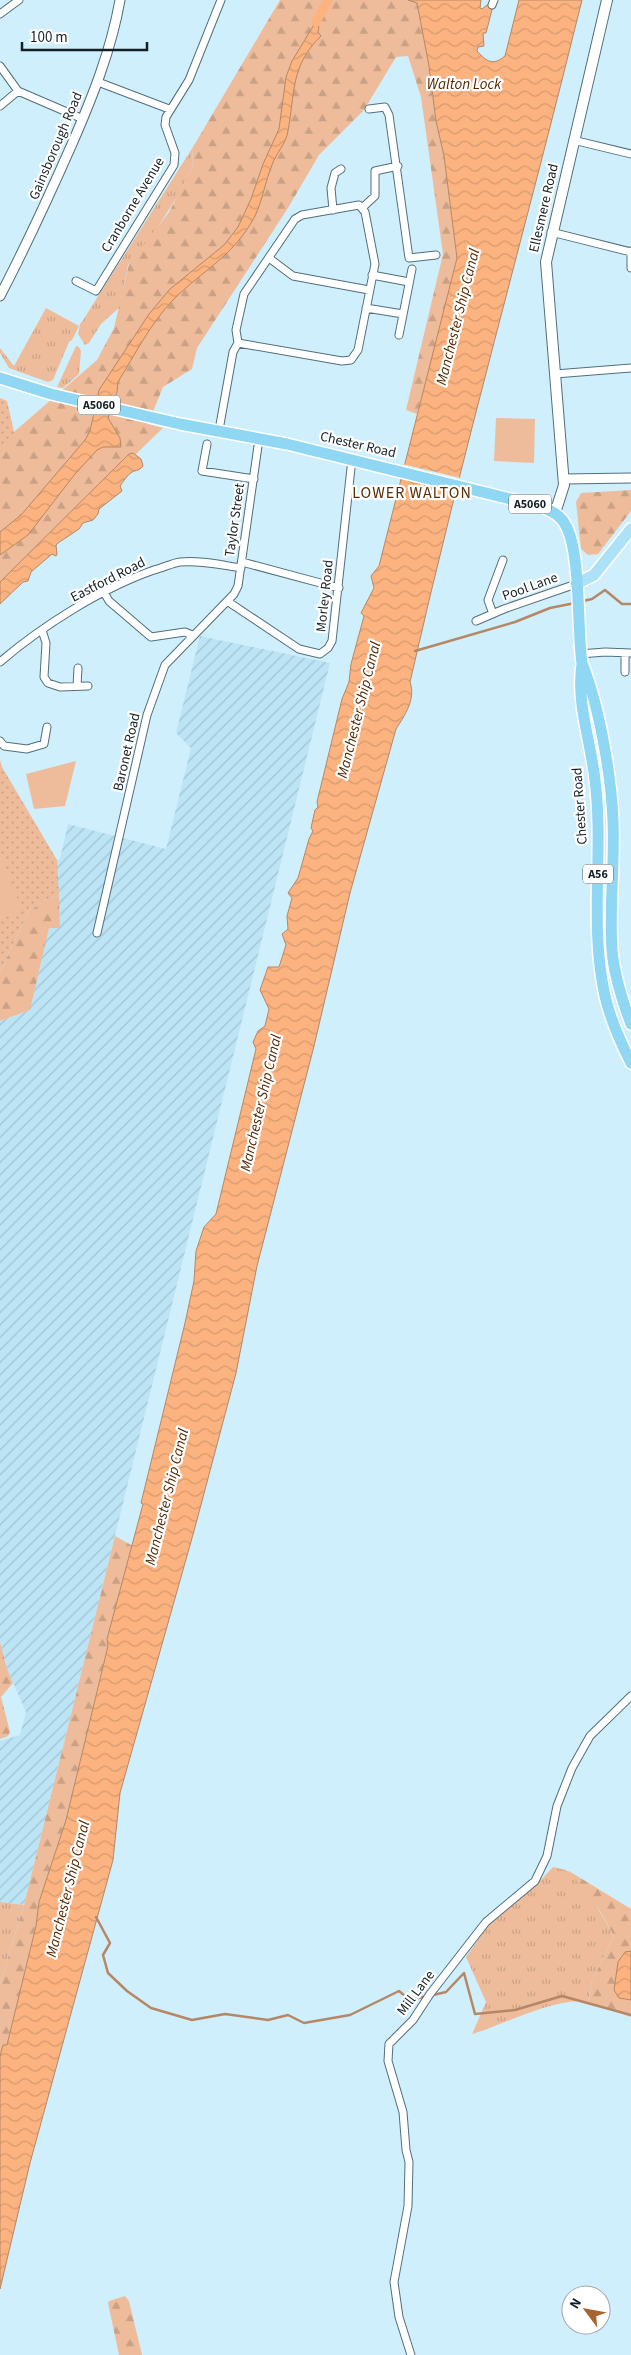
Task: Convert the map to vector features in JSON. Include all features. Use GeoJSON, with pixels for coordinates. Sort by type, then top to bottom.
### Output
{"type":"FeatureCollection","features":[{"type":"Feature","properties":{"kind":"highway","name":"Chester Road"},"geometry":{"type":"LineString","coordinates":[[0,378],[54,395],[143,416],[259,438],[462,486],[539,506],[555,513],[562,520],[569,533],[576,587],[581,659],[579,681],[595,780],[598,819],[597,936],[605,995],[616,1034],[631,1062]]}},
{"type":"Feature","properties":{"kind":"highway","name":"Chester Road"},"geometry":{"type":"LineString","coordinates":[[581,659],[596,711],[611,790],[613,822],[612,952],[620,993],[631,1024]]}},
{"type":"Feature","properties":{"kind":"main road","name":"Ellesmere Road"},"geometry":{"type":"LineString","coordinates":[[555,513],[563,492],[564,479],[546,269],[551,232],[607,0]]}},
{"type":"Feature","properties":{"kind":"main road"},"geometry":{"type":"LineString","coordinates":[[576,587],[594,575],[631,529]]}},
{"type":"Feature","properties":{"kind":"street"},"geometry":{"type":"LineString","coordinates":[[0,14],[19,0]]}},
{"type":"Feature","properties":{"kind":"street","name":"Gainsborough Road"},"geometry":{"type":"LineString","coordinates":[[0,296],[45,206],[98,82],[116,22],[120,0]]}},
{"type":"Feature","properties":{"kind":"street"},"geometry":{"type":"LineString","coordinates":[[98,82],[169,109],[189,80],[221,0]]}},
{"type":"Feature","properties":{"kind":"street"},"geometry":{"type":"LineString","coordinates":[[0,66],[18,91],[83,119]]}},
{"type":"Feature","properties":{"kind":"street"},"geometry":{"type":"LineString","coordinates":[[0,106],[18,91]]}},
{"type":"Feature","properties":{"kind":"street"},"geometry":{"type":"LineString","coordinates":[[369,109],[385,107],[389,115],[398,166],[409,258],[436,255]]}},
{"type":"Feature","properties":{"kind":"street","name":"Cranborne Avenue"},"geometry":{"type":"LineString","coordinates":[[76,281],[96,291],[174,165],[175,154],[165,121],[169,109]]}},
{"type":"Feature","properties":{"kind":"street"},"geometry":{"type":"LineString","coordinates":[[574,140],[631,154]]}},
{"type":"Feature","properties":{"kind":"street"},"geometry":{"type":"LineString","coordinates":[[362,208],[375,196],[373,173],[398,166]]}},
{"type":"Feature","properties":{"kind":"street"},"geometry":{"type":"LineString","coordinates":[[334,210],[331,188],[334,172],[342,169]]}},
{"type":"Feature","properties":{"kind":"street"},"geometry":{"type":"LineString","coordinates":[[219,430],[233,352],[238,342],[236,330],[244,294],[295,219],[302,215],[359,205],[365,212],[375,264],[358,350],[351,360],[342,361],[238,342]]}},
{"type":"Feature","properties":{"kind":"street"},"geometry":{"type":"LineString","coordinates":[[551,232],[631,251],[631,268]]}},
{"type":"Feature","properties":{"kind":"street"},"geometry":{"type":"LineString","coordinates":[[269,258],[293,276],[369,290]]}},
{"type":"Feature","properties":{"kind":"street"},"geometry":{"type":"LineString","coordinates":[[399,335],[412,269]]}},
{"type":"Feature","properties":{"kind":"street"},"geometry":{"type":"LineString","coordinates":[[372,275],[409,282]]}},
{"type":"Feature","properties":{"kind":"street"},"geometry":{"type":"LineString","coordinates":[[366,308],[403,314]]}},
{"type":"Feature","properties":{"kind":"street"},"geometry":{"type":"LineString","coordinates":[[555,374],[631,368]]}},
{"type":"Feature","properties":{"kind":"street","name":"Taylor Street"},"geometry":{"type":"LineString","coordinates":[[227,601],[234,594],[238,586],[259,438]]}},
{"type":"Feature","properties":{"kind":"street"},"geometry":{"type":"LineString","coordinates":[[207,444],[202,471],[254,479]]}},
{"type":"Feature","properties":{"kind":"street","name":"Morley Road"},"geometry":{"type":"LineString","coordinates":[[227,601],[299,649],[320,654],[332,641],[352,459]]}},
{"type":"Feature","properties":{"kind":"street"},"geometry":{"type":"LineString","coordinates":[[564,479],[631,478]]}},
{"type":"Feature","properties":{"kind":"street","name":"Pool Lane"},"geometry":{"type":"LineString","coordinates":[[493,614],[488,600],[503,560]]}},
{"type":"Feature","properties":{"kind":"street","name":"Eastford Road"},"geometry":{"type":"LineString","coordinates":[[0,662],[42,630],[105,594],[136,577],[178,562],[242,565],[339,588]]}},
{"type":"Feature","properties":{"kind":"street","name":"Pool Lane"},"geometry":{"type":"LineString","coordinates":[[476,621],[576,587]]}},
{"type":"Feature","properties":{"kind":"street"},"geometry":{"type":"LineString","coordinates":[[105,594],[109,601],[151,637],[185,632],[192,635]]}},
{"type":"Feature","properties":{"kind":"street","name":"Baronet Road"},"geometry":{"type":"LineString","coordinates":[[97,933],[147,716],[165,665],[227,601]]}},
{"type":"Feature","properties":{"kind":"street"},"geometry":{"type":"LineString","coordinates":[[42,630],[46,643],[44,673],[46,680],[52,686],[88,686]]}},
{"type":"Feature","properties":{"kind":"street"},"geometry":{"type":"LineString","coordinates":[[581,659],[628,653],[625,672]]}},
{"type":"Feature","properties":{"kind":"street"},"geometry":{"type":"LineString","coordinates":[[78,668],[78,686]]}},
{"type":"Feature","properties":{"kind":"street"},"geometry":{"type":"LineString","coordinates":[[0,741],[4,746],[27,749],[44,744],[47,727]]}},
{"type":"Feature","properties":{"kind":"street","name":"Mill Lane"},"geometry":{"type":"LineString","coordinates":[[411,2355],[399,2317],[394,2282],[408,2206],[409,2162],[406,2150],[403,2112],[388,2061],[389,2044],[413,2020],[430,1994],[486,1922],[535,1881],[547,1856],[557,1806],[572,1768],[590,1736],[631,1696]]}},
{"type":"Feature","properties":{"kind":"shaded area"},"geometry":{"type":"Polygon","coordinates":[[[200,636],[330,663],[24,1905],[0,1902],[0,1741],[20,1735],[26,1712],[7,1669],[0,1642],[0,1021],[30,1010],[49,927],[60,928],[57,860],[60,859],[68,824],[166,849],[191,748],[176,733],[200,636]]]}},
{"type":"Feature","properties":{"kind":"green space"},"geometry":{"type":"Polygon","coordinates":[[[280,0],[408,0],[417,3],[429,66],[436,121],[444,156],[457,258],[436,349],[417,414],[406,410],[443,254],[421,97],[408,56],[396,57],[364,110],[319,155],[288,208],[197,348],[192,369],[163,387],[148,424],[163,428],[136,454],[129,455],[0,582],[0,444],[97,360],[114,328],[129,264],[169,212],[192,169],[193,147],[280,0]]]}},
{"type":"Feature","properties":{"kind":"green space"},"geometry":{"type":"Polygon","coordinates":[[[193,147],[192,169],[179,194],[148,242],[128,265],[120,307],[101,324],[89,343],[85,345],[78,334],[80,324],[93,308],[83,320],[193,147]]]}},
{"type":"Feature","properties":{"kind":"green space"},"geometry":{"type":"Polygon","coordinates":[[[46,308],[79,326],[69,342],[53,380],[48,382],[9,368],[0,353],[0,348],[14,366],[46,308]]]}},
{"type":"Feature","properties":{"kind":"green space"},"geometry":{"type":"Polygon","coordinates":[[[76,346],[81,351],[79,374],[63,388],[57,387],[76,346]]]}},
{"type":"Feature","properties":{"kind":"green space"},"geometry":{"type":"Polygon","coordinates":[[[0,398],[7,401],[15,436],[0,447],[0,398]]]}},
{"type":"Feature","properties":{"kind":"green space"},"geometry":{"type":"Polygon","coordinates":[[[496,418],[535,419],[534,463],[494,461],[496,418]]]}},
{"type":"Feature","properties":{"kind":"green space"},"geometry":{"type":"Polygon","coordinates":[[[631,490],[631,511],[598,554],[588,555],[581,549],[576,502],[581,493],[631,490]]]}},
{"type":"Feature","properties":{"kind":"green space"},"geometry":{"type":"Polygon","coordinates":[[[0,760],[2,767],[57,860],[59,896],[47,899],[29,911],[0,972],[0,760]]]}},
{"type":"Feature","properties":{"kind":"green space"},"geometry":{"type":"Polygon","coordinates":[[[76,761],[65,806],[34,809],[26,774],[76,761]]]}},
{"type":"Feature","properties":{"kind":"green space"},"geometry":{"type":"Polygon","coordinates":[[[0,852],[22,911],[0,919],[0,852]]]}},
{"type":"Feature","properties":{"kind":"green space"},"geometry":{"type":"Polygon","coordinates":[[[59,896],[60,928],[49,928],[30,1010],[0,1021],[0,972],[29,911],[47,899],[59,896]]]}},
{"type":"Feature","properties":{"kind":"green space"},"geometry":{"type":"Polygon","coordinates":[[[115,1536],[133,1546],[107,1639],[108,1646],[66,1820],[39,1902],[36,1926],[7,2045],[3,2046],[0,2056],[0,1984],[24,1905],[115,1536]]]}},
{"type":"Feature","properties":{"kind":"green space"},"geometry":{"type":"Polygon","coordinates":[[[0,1642],[13,1683],[1,1697],[10,1732],[8,1736],[0,1739],[0,1642]]]}},
{"type":"Feature","properties":{"kind":"green space"},"geometry":{"type":"Polygon","coordinates":[[[553,1867],[563,1869],[574,1875],[593,1901],[614,1936],[592,1981],[588,2002],[575,2001],[546,2007],[472,2034],[486,2002],[466,1957],[488,1926],[538,1883],[553,1867]]]}},
{"type":"Feature","properties":{"kind":"green space"},"geometry":{"type":"Polygon","coordinates":[[[569,1871],[631,1909],[631,2017],[588,2002],[592,1981],[614,1936],[600,1911],[569,1871]]]}},
{"type":"Feature","properties":{"kind":"green space"},"geometry":{"type":"Polygon","coordinates":[[[0,1902],[24,1905],[0,1984],[0,1902]]]}},
{"type":"Feature","properties":{"kind":"green space"},"geometry":{"type":"Polygon","coordinates":[[[125,2296],[129,2301],[142,2355],[119,2355],[108,2303],[125,2296]]]}},
{"type":"Feature","properties":{"kind":"water","name":"Manchester Ship Canal"},"geometry":{"type":"Polygon","coordinates":[[[408,0],[481,0],[480,8],[482,9],[487,5],[493,6],[486,33],[483,33],[484,46],[478,47],[477,51],[487,60],[494,62],[505,56],[519,0],[582,0],[430,596],[410,682],[411,701],[396,729],[350,893],[314,1046],[257,1266],[236,1373],[194,1531],[120,1793],[113,1860],[30,2163],[0,2289],[0,2056],[3,2045],[7,2045],[36,1926],[39,1902],[66,1820],[108,1646],[107,1639],[143,1504],[141,1503],[194,1281],[196,1251],[204,1227],[216,1214],[256,1049],[253,1042],[258,1031],[265,1026],[269,1009],[260,990],[268,967],[279,967],[286,945],[282,934],[288,929],[287,916],[292,898],[288,893],[298,878],[313,831],[311,828],[315,810],[318,807],[317,802],[342,699],[349,682],[351,664],[364,616],[361,613],[374,588],[371,576],[379,566],[457,258],[444,156],[436,121],[429,66],[417,3],[408,0]]]}},
{"type":"Feature","properties":{"kind":"water"},"geometry":{"type":"Polygon","coordinates":[[[315,23],[319,27],[318,32],[321,36],[311,47],[299,69],[293,93],[287,136],[272,165],[255,216],[238,242],[165,309],[118,382],[117,392],[108,418],[120,438],[121,447],[103,447],[97,450],[75,474],[28,535],[0,555],[0,532],[21,515],[85,440],[90,431],[99,390],[149,314],[170,289],[224,245],[238,227],[279,129],[286,77],[292,61],[315,23]]]}},
{"type":"Feature","properties":{"kind":"water"},"geometry":{"type":"Polygon","coordinates":[[[133,453],[141,459],[143,466],[127,477],[120,486],[122,491],[99,509],[98,514],[93,520],[83,523],[79,529],[58,543],[56,545],[56,556],[52,554],[31,572],[28,581],[23,582],[0,604],[0,582],[129,454],[133,453]]]}},
{"type":"Feature","properties":{"kind":"water"},"geometry":{"type":"Polygon","coordinates":[[[631,1951],[631,2000],[619,1998],[614,1990],[618,1962],[625,1952],[631,1951]]]}},
{"type":"Feature","properties":{"kind":"pier"},"geometry":{"type":"Polygon","coordinates":[[[402,464],[461,478],[458,487],[400,473],[402,464]]]}},
{"type":"Feature","properties":{"kind":"waterway","name":"Walton Lock"},"geometry":{"type":"LineString","coordinates":[[316,22],[328,0]]}},
{"type":"Feature","properties":{"kind":"waterway"},"geometry":{"type":"LineString","coordinates":[[583,601],[592,599],[605,590],[622,604],[631,604]]}},
{"type":"Feature","properties":{"kind":"waterway"},"geometry":{"type":"LineString","coordinates":[[415,651],[515,622],[550,608],[575,603]]}},
{"type":"Feature","properties":{"kind":"waterway"},"geometry":{"type":"LineString","coordinates":[[96,1917],[110,1943],[103,1955],[108,1973],[127,1991],[151,2008],[192,2020],[225,2014],[268,2020],[288,2015],[304,2023],[350,2015],[399,1991],[410,2000],[427,1996]]}},
{"type":"Feature","properties":{"kind":"waterway"},"geometry":{"type":"LineString","coordinates":[[433,1995],[446,1992],[464,1973],[475,2014],[515,2010],[562,1996],[631,2015]]}},
{"type":"Feature","properties":{"kind":"district","name":"LOWER WALTON"},"geometry":{"type":"Point","coordinates":[412,493]}}]}
